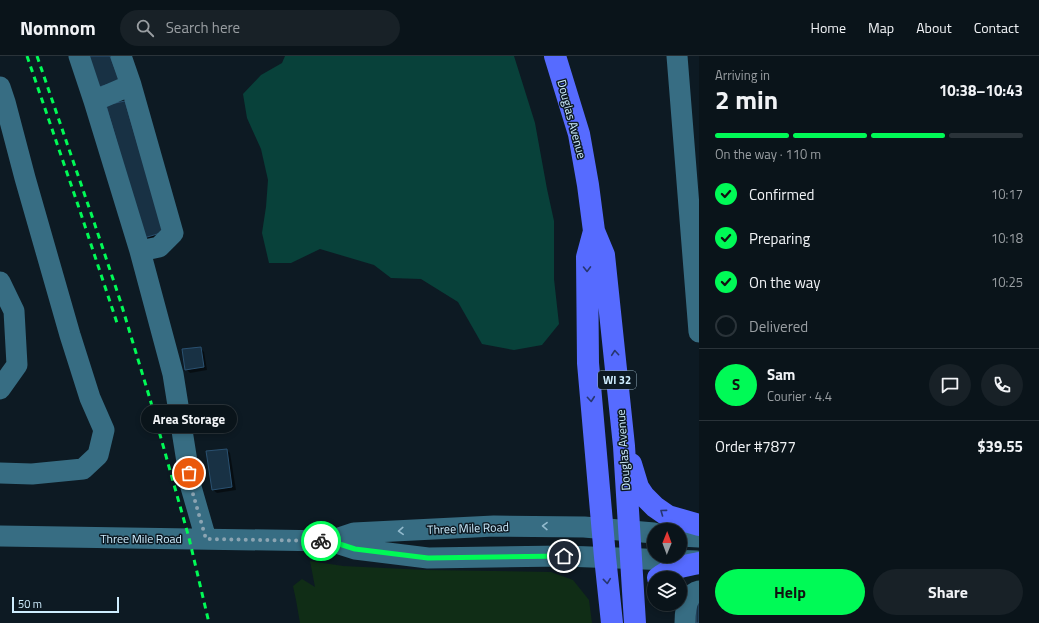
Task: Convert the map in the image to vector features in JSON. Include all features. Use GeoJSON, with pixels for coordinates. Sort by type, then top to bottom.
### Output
{"type":"FeatureCollection","features":[{"type":"Feature","properties":{"kind":"main road","name":"Douglas Avenue"},"geometry":{"type":"LineString","coordinates":[[555,56],[579,134],[594,231],[604,255],[624,446],[635,619]]}},
{"type":"Feature","properties":{"kind":"main road","name":"Douglas Avenue"},"geometry":{"type":"LineString","coordinates":[[594,231],[587,257],[588,363],[593,528],[605,557],[612,623]]}},
{"type":"Feature","properties":{"kind":"main road"},"geometry":{"type":"LineString","coordinates":[[624,446],[638,487],[644,496],[655,507],[668,516],[699,525]]}},
{"type":"Feature","properties":{"kind":"main road"},"geometry":{"type":"LineString","coordinates":[[670,571],[699,562]]}},
{"type":"Feature","properties":{"kind":"main road"},"geometry":{"type":"LineString","coordinates":[[635,619],[647,591]]}},
{"type":"Feature","properties":{"kind":"street"},"geometry":{"type":"LineString","coordinates":[[79,56],[140,251],[173,374],[191,487],[206,539]]}},
{"type":"Feature","properties":{"kind":"street"},"geometry":{"type":"LineString","coordinates":[[121,56],[131,85],[173,233],[159,247],[140,251]]}},
{"type":"Feature","properties":{"kind":"street"},"geometry":{"type":"LineString","coordinates":[[677,56],[699,332]]}},
{"type":"Feature","properties":{"kind":"street"},"geometry":{"type":"LineString","coordinates":[[94,101],[131,85]]}},
{"type":"Feature","properties":{"kind":"street"},"geometry":{"type":"LineString","coordinates":[[0,87],[70,335],[90,398],[104,430],[98,455],[83,469],[32,474],[0,473]]}},
{"type":"Feature","properties":{"kind":"street"},"geometry":{"type":"LineString","coordinates":[[0,282],[14,311],[17,365],[0,389]]}},
{"type":"Feature","properties":{"kind":"street","name":"Three Mile Road"},"geometry":{"type":"LineString","coordinates":[[330,541],[354,533],[494,526],[593,528],[647,532]]}},
{"type":"Feature","properties":{"kind":"street","name":"Three Mile Road"},"geometry":{"type":"LineString","coordinates":[[0,536],[330,541],[355,549],[428,558],[564,556],[699,562]]}},
{"type":"Feature","properties":{"kind":"street"},"geometry":{"type":"LineString","coordinates":[[687,536],[699,537]]}},
{"type":"Feature","properties":{"kind":"street"},"geometry":{"type":"LineString","coordinates":[[685,623],[685,614],[688,601],[696,592],[699,591]]}},
{"type":"Feature","properties":{"kind":"shaded area"},"geometry":{"type":"Polygon","coordinates":[[[285,56],[514,56],[535,123],[554,221],[554,279],[559,324],[542,345],[514,350],[482,344],[458,302],[421,279],[391,278],[374,265],[320,249],[291,263],[269,263],[262,233],[268,180],[261,149],[247,118],[243,94],[261,75],[282,63],[285,56]]]}},
{"type":"Feature","properties":{"kind":"shaded area"},"geometry":{"type":"Polygon","coordinates":[[[310,561],[343,566],[426,570],[551,572],[573,580],[589,600],[592,623],[300,623],[293,586],[302,579],[315,587],[310,561]]]}},
{"type":"Feature","properties":{"kind":"building"},"geometry":{"type":"Polygon","coordinates":[[[88,56],[110,56],[120,81],[99,87],[88,56]]]}},
{"type":"Feature","properties":{"kind":"building"},"geometry":{"type":"Polygon","coordinates":[[[125,101],[164,232],[144,238],[106,105],[125,101]]]}},
{"type":"Feature","properties":{"kind":"building"},"geometry":{"type":"Polygon","coordinates":[[[201,347],[204,367],[185,370],[182,349],[201,347]]]}},
{"type":"Feature","properties":{"kind":"building"},"geometry":{"type":"Polygon","coordinates":[[[227,449],[232,487],[212,490],[206,451],[227,449]]]}},
{"type":"Feature","properties":{"kind":"building"},"geometry":{"type":"Polygon","coordinates":[[[699,602],[699,623],[696,623],[696,605],[699,602]]]}},
{"type":"Feature","properties":{"kind":"railway"},"geometry":{"type":"LineString","coordinates":[[27,56],[118,326]]}},
{"type":"Feature","properties":{"kind":"railway"},"geometry":{"type":"LineString","coordinates":[[37,56],[120,300],[150,399],[189,538],[209,623]]}},
{"type":"Feature","properties":{"kind":"way so far"},"geometry":{"type":"LineString","coordinates":[[189,473],[191,487],[206,539],[321,541]]}},
{"type":"Feature","properties":{"kind":"place","name":"Area Storage"},"geometry":{"type":"Point","coordinates":[189,473]}},
{"type":"Feature","properties":{"kind":"route"},"geometry":{"type":"LineString","coordinates":[[321,541],[330,541],[355,549],[428,558],[564,556]]}}]}
